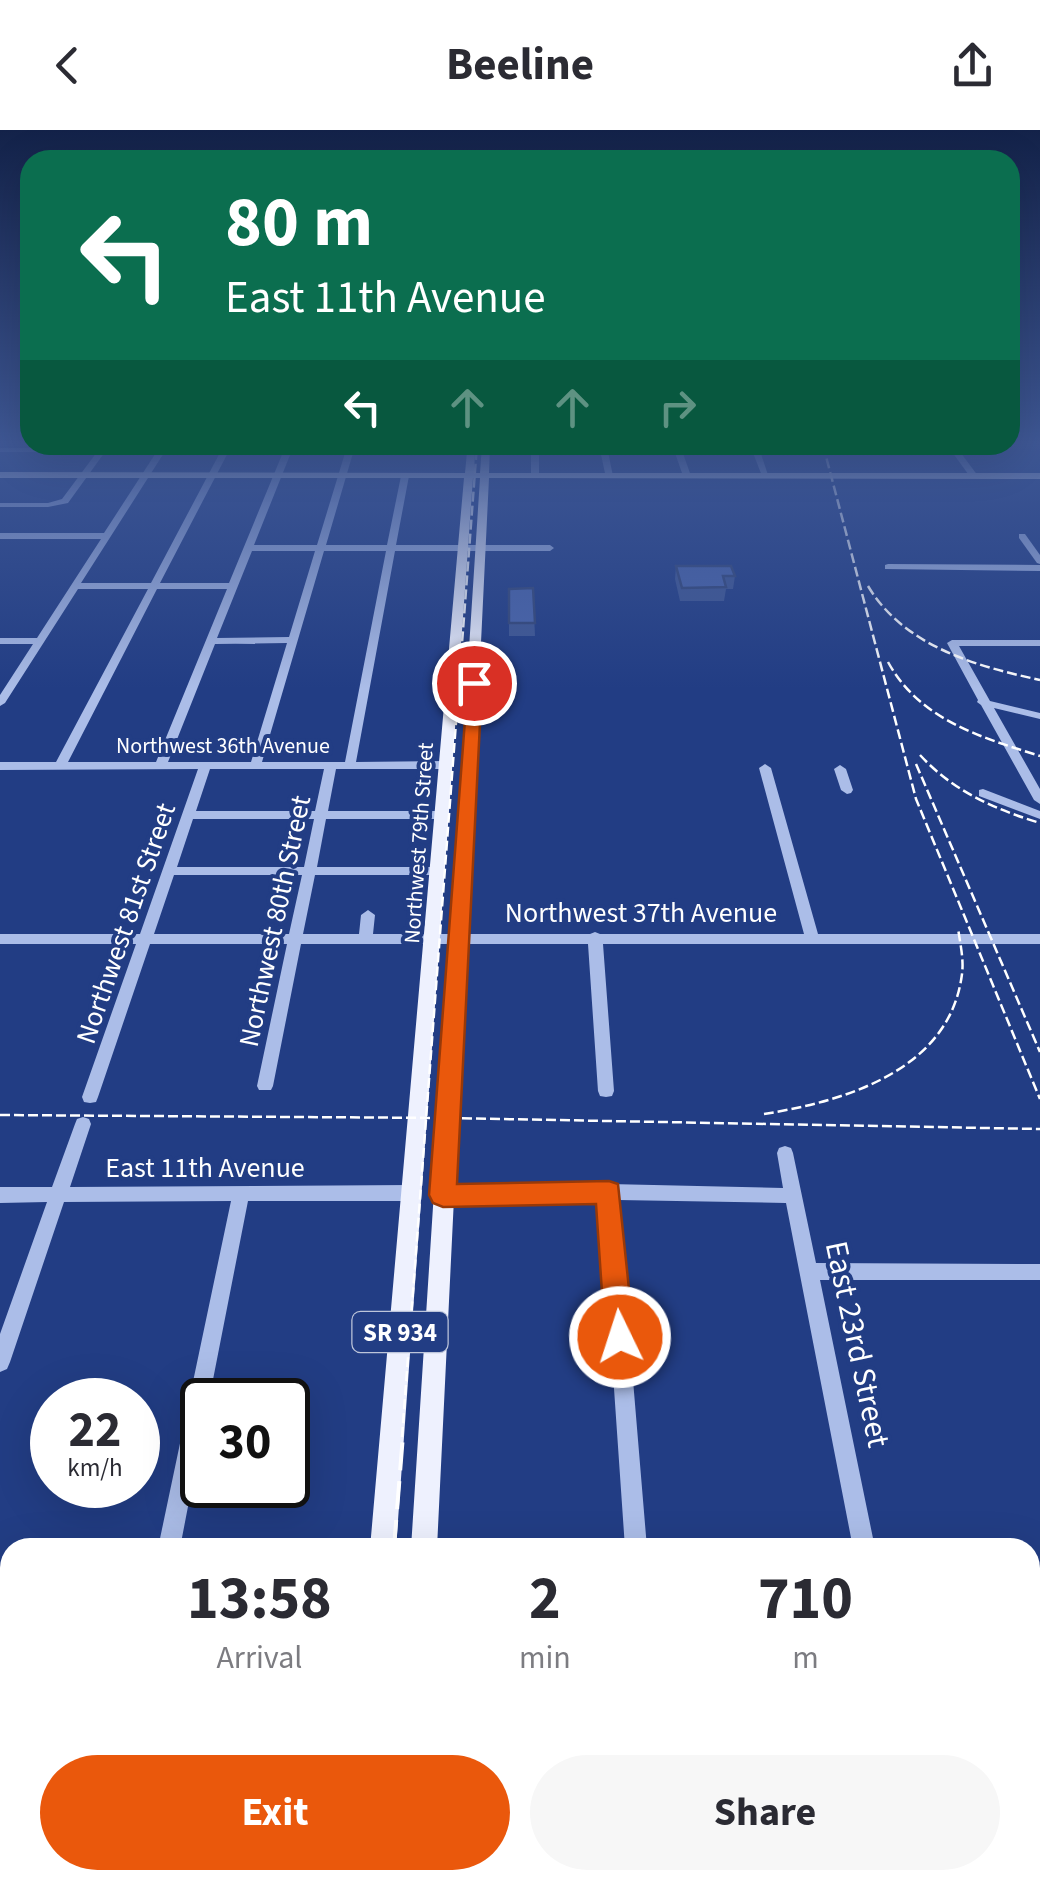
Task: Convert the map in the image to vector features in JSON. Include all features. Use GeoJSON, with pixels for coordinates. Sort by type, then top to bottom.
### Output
{"type":"FeatureCollection","features":[{"type":"Feature","properties":{"kind":"main road","name":"Northwest 79th Street"},"geometry":{"type":"LineString","coordinates":[[443,1195],[460,937],[472,525]]}},
{"type":"Feature","properties":{"kind":"main road","name":"Northwest 79th Street"},"geometry":{"type":"LineString","coordinates":[[411,1193],[446,765],[476,525]]}},
{"type":"Feature","properties":{"kind":"main road","name":"SR 934"},"geometry":{"type":"LineString","coordinates":[[385,1538],[411,1193]]}},
{"type":"Feature","properties":{"kind":"main road","name":"SR 934"},"geometry":{"type":"LineString","coordinates":[[425,1538],[443,1195]]}},
{"type":"Feature","properties":{"kind":"main road"},"geometry":{"type":"LineString","coordinates":[[400,1330],[435,1330]]}},
{"type":"Feature","properties":{"kind":"street"},"geometry":{"type":"LineString","coordinates":[[0,702],[113,525]]}},
{"type":"Feature","properties":{"kind":"street"},"geometry":{"type":"LineString","coordinates":[[60,764],[185,525]]}},
{"type":"Feature","properties":{"kind":"street"},"geometry":{"type":"LineString","coordinates":[[161,764],[258,525]]}},
{"type":"Feature","properties":{"kind":"street"},"geometry":{"type":"LineString","coordinates":[[256,764],[327,525]]}},
{"type":"Feature","properties":{"kind":"street"},"geometry":{"type":"LineString","coordinates":[[350,765],[396,525]]}},
{"type":"Feature","properties":{"kind":"street"},"geometry":{"type":"LineString","coordinates":[[0,536],[106,536]]}},
{"type":"Feature","properties":{"kind":"street"},"geometry":{"type":"LineString","coordinates":[[1022,536],[1040,564]]}},
{"type":"Feature","properties":{"kind":"street"},"geometry":{"type":"LineString","coordinates":[[249,548],[550,548]]}},
{"type":"Feature","properties":{"kind":"street"},"geometry":{"type":"LineString","coordinates":[[888,567],[1040,564]]}},
{"type":"Feature","properties":{"kind":"street"},"geometry":{"type":"LineString","coordinates":[[76,586],[233,586]]}},
{"type":"Feature","properties":{"kind":"street"},"geometry":{"type":"LineString","coordinates":[[210,641],[293,640]]}},
{"type":"Feature","properties":{"kind":"street"},"geometry":{"type":"LineString","coordinates":[[0,641],[40,641]]}},
{"type":"Feature","properties":{"kind":"street"},"geometry":{"type":"LineString","coordinates":[[1040,643],[952,643],[1040,800]]}},
{"type":"Feature","properties":{"kind":"street"},"geometry":{"type":"LineString","coordinates":[[982,702],[1040,716]]}},
{"type":"Feature","properties":{"kind":"street","name":"Northwest 81st Street"},"geometry":{"type":"LineString","coordinates":[[90,1097],[206,764]]}},
{"type":"Feature","properties":{"kind":"street","name":"Northwest 80th Street"},"geometry":{"type":"LineString","coordinates":[[265,1086],[331,765]]}},
{"type":"Feature","properties":{"kind":"street","name":"Northwest 36th Avenue"},"geometry":{"type":"LineString","coordinates":[[0,766],[446,765]]}},
{"type":"Feature","properties":{"kind":"street"},"geometry":{"type":"LineString","coordinates":[[765,768],[812,936]]}},
{"type":"Feature","properties":{"kind":"street"},"geometry":{"type":"LineString","coordinates":[[840,769],[848,790]]}},
{"type":"Feature","properties":{"kind":"street"},"geometry":{"type":"LineString","coordinates":[[984,793],[1040,815]]}},
{"type":"Feature","properties":{"kind":"street"},"geometry":{"type":"LineString","coordinates":[[190,815],[442,815]]}},
{"type":"Feature","properties":{"kind":"street"},"geometry":{"type":"LineString","coordinates":[[170,871],[439,871]]}},
{"type":"Feature","properties":{"kind":"street"},"geometry":{"type":"LineString","coordinates":[[364,938],[368,915]]}},
{"type":"Feature","properties":{"kind":"street","name":"Northwest 37th Avenue"},"geometry":{"type":"LineString","coordinates":[[1,939],[812,936],[1040,940]]}},
{"type":"Feature","properties":{"kind":"street"},"geometry":{"type":"LineString","coordinates":[[595,937],[606,1091]]}},
{"type":"Feature","properties":{"kind":"street"},"geometry":{"type":"LineString","coordinates":[[0,1362],[83,1124]]}},
{"type":"Feature","properties":{"kind":"street","name":"East 23rd Street"},"geometry":{"type":"LineString","coordinates":[[784,1153],[862,1538]]}},
{"type":"Feature","properties":{"kind":"street"},"geometry":{"type":"LineString","coordinates":[[609,1192],[635,1538]]}},
{"type":"Feature","properties":{"kind":"street"},"geometry":{"type":"LineString","coordinates":[[443,1195],[609,1192],[793,1196]]}},
{"type":"Feature","properties":{"kind":"street","name":"East 11th Avenue"},"geometry":{"type":"LineString","coordinates":[[0,1195],[411,1193]]}},
{"type":"Feature","properties":{"kind":"street"},"geometry":{"type":"LineString","coordinates":[[170,1538],[241,1194]]}},
{"type":"Feature","properties":{"kind":"street"},"geometry":{"type":"LineString","coordinates":[[807,1272],[1040,1272]]}},
{"type":"Feature","properties":{"kind":"building"},"geometry":{"type":"Polygon","coordinates":[[[676,566],[731,566],[735,576],[723,576],[726,587],[682,588],[676,566]]]}},
{"type":"Feature","properties":{"kind":"building"},"geometry":{"type":"Polygon","coordinates":[[[533,588],[535,623],[509,623],[509,589],[533,588]]]}},
{"type":"Feature","properties":{"kind":"railway"},"geometry":{"type":"LineString","coordinates":[[426,1118],[471,525]]}},
{"type":"Feature","properties":{"kind":"railway"},"geometry":{"type":"LineString","coordinates":[[844,525],[916,799],[1040,1099]]}},
{"type":"Feature","properties":{"kind":"railway"},"geometry":{"type":"LineString","coordinates":[[868,586],[883,607],[921,638],[967,660],[1040,680]]}},
{"type":"Feature","properties":{"kind":"railway"},"geometry":{"type":"LineString","coordinates":[[888,662],[901,682],[934,712],[974,733],[1040,756]]}},
{"type":"Feature","properties":{"kind":"railway"},"geometry":{"type":"LineString","coordinates":[[920,755],[946,779],[975,797],[1040,823]]}},
{"type":"Feature","properties":{"kind":"railway"},"geometry":{"type":"LineString","coordinates":[[916,764],[1040,1052]]}},
{"type":"Feature","properties":{"kind":"railway"},"geometry":{"type":"LineString","coordinates":[[764,1114],[860,1089],[916,1057],[938,1035],[953,1007],[962,974],[958,928]]}},
{"type":"Feature","properties":{"kind":"railway"},"geometry":{"type":"LineString","coordinates":[[0,1115],[426,1118]]}},
{"type":"Feature","properties":{"kind":"railway"},"geometry":{"type":"LineString","coordinates":[[402,1437],[426,1118]]}},
{"type":"Feature","properties":{"kind":"railway"},"geometry":{"type":"LineString","coordinates":[[426,1118],[1040,1129]]}},
{"type":"Feature","properties":{"kind":"railway"},"geometry":{"type":"LineString","coordinates":[[395,1538],[403,1435]]}},
{"type":"Feature","properties":{"kind":"route"},"geometry":{"type":"LineString","coordinates":[[474,683],[443,1195],[609,1192],[620,1337]]}}]}
